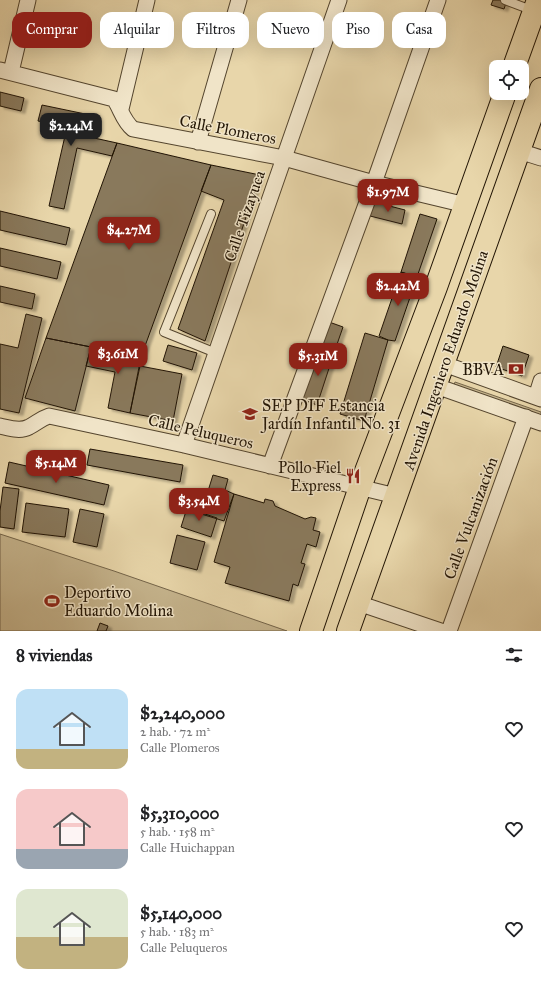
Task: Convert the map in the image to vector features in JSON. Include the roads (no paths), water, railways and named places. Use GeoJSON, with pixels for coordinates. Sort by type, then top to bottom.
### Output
{"type":"FeatureCollection","features":[{"type":"Feature","properties":{"kind":"main road"},"geometry":{"type":"LineString","coordinates":[[516,60],[536,5]]}},
{"type":"Feature","properties":{"kind":"main road","name":"Avenida Ingeniero Eduardo Molina"},"geometry":{"type":"LineString","coordinates":[[348,631],[541,89]]}},
{"type":"Feature","properties":{"kind":"main road","name":"Avenida Ingeniero Eduardo Molina"},"geometry":{"type":"LineString","coordinates":[[311,631],[360,487],[436,288],[503,100]]}},
{"type":"Feature","properties":{"kind":"street"},"geometry":{"type":"LineString","coordinates":[[6,71],[28,0]]}},
{"type":"Feature","properties":{"kind":"street"},"geometry":{"type":"LineString","coordinates":[[121,109],[147,0]]}},
{"type":"Feature","properties":{"kind":"street"},"geometry":{"type":"LineString","coordinates":[[198,142],[239,0]]}},
{"type":"Feature","properties":{"kind":"street","name":"Calle Tizayuca"},"geometry":{"type":"LineString","coordinates":[[184,445],[339,0]]}},
{"type":"Feature","properties":{"kind":"street"},"geometry":{"type":"LineString","coordinates":[[270,466],[374,183],[438,0]]}},
{"type":"Feature","properties":{"kind":"street","name":"Calle Plomeros"},"geometry":{"type":"LineString","coordinates":[[6,71],[105,95],[114,99],[121,109],[126,123],[133,129],[284,158],[374,183],[466,205]]}},
{"type":"Feature","properties":{"kind":"street"},"geometry":{"type":"LineString","coordinates":[[519,151],[541,158]]}},
{"type":"Feature","properties":{"kind":"street"},"geometry":{"type":"LineString","coordinates":[[444,364],[538,398],[541,381]]}},
{"type":"Feature","properties":{"kind":"street"},"geometry":{"type":"LineString","coordinates":[[436,386],[541,423]]}},
{"type":"Feature","properties":{"kind":"street","name":"Calle Peluqueros"},"geometry":{"type":"LineString","coordinates":[[0,426],[21,429],[28,428],[41,419],[49,416],[184,445],[396,496]]}},
{"type":"Feature","properties":{"kind":"street","name":"Calle Vulcanización"},"geometry":{"type":"LineString","coordinates":[[449,631],[526,417]]}},
{"type":"Feature","properties":{"kind":"street"},"geometry":{"type":"LineString","coordinates":[[358,603],[441,631]]}},
{"type":"Feature","properties":{"kind":"lane"},"geometry":{"type":"LineString","coordinates":[[505,0],[536,5]]}},
{"type":"Feature","properties":{"kind":"lane"},"geometry":{"type":"LineString","coordinates":[[211,214],[164,332],[216,353]]}},
{"type":"Feature","properties":{"kind":"place","name":"BBVA"},"geometry":{"type":"Point","coordinates":[516,369]}},
{"type":"Feature","properties":{"kind":"place","name":"SEP DIF Estancia Jardín Infantil No. 31"},"geometry":{"type":"Point","coordinates":[250,414]}},
{"type":"Feature","properties":{"kind":"place","name":"Pollo Fiel Express"},"geometry":{"type":"Point","coordinates":[353,476]}},
{"type":"Feature","properties":{"kind":"place","name":"Deportivo Eduardo Molina"},"geometry":{"type":"Point","coordinates":[52,601]}}]}
